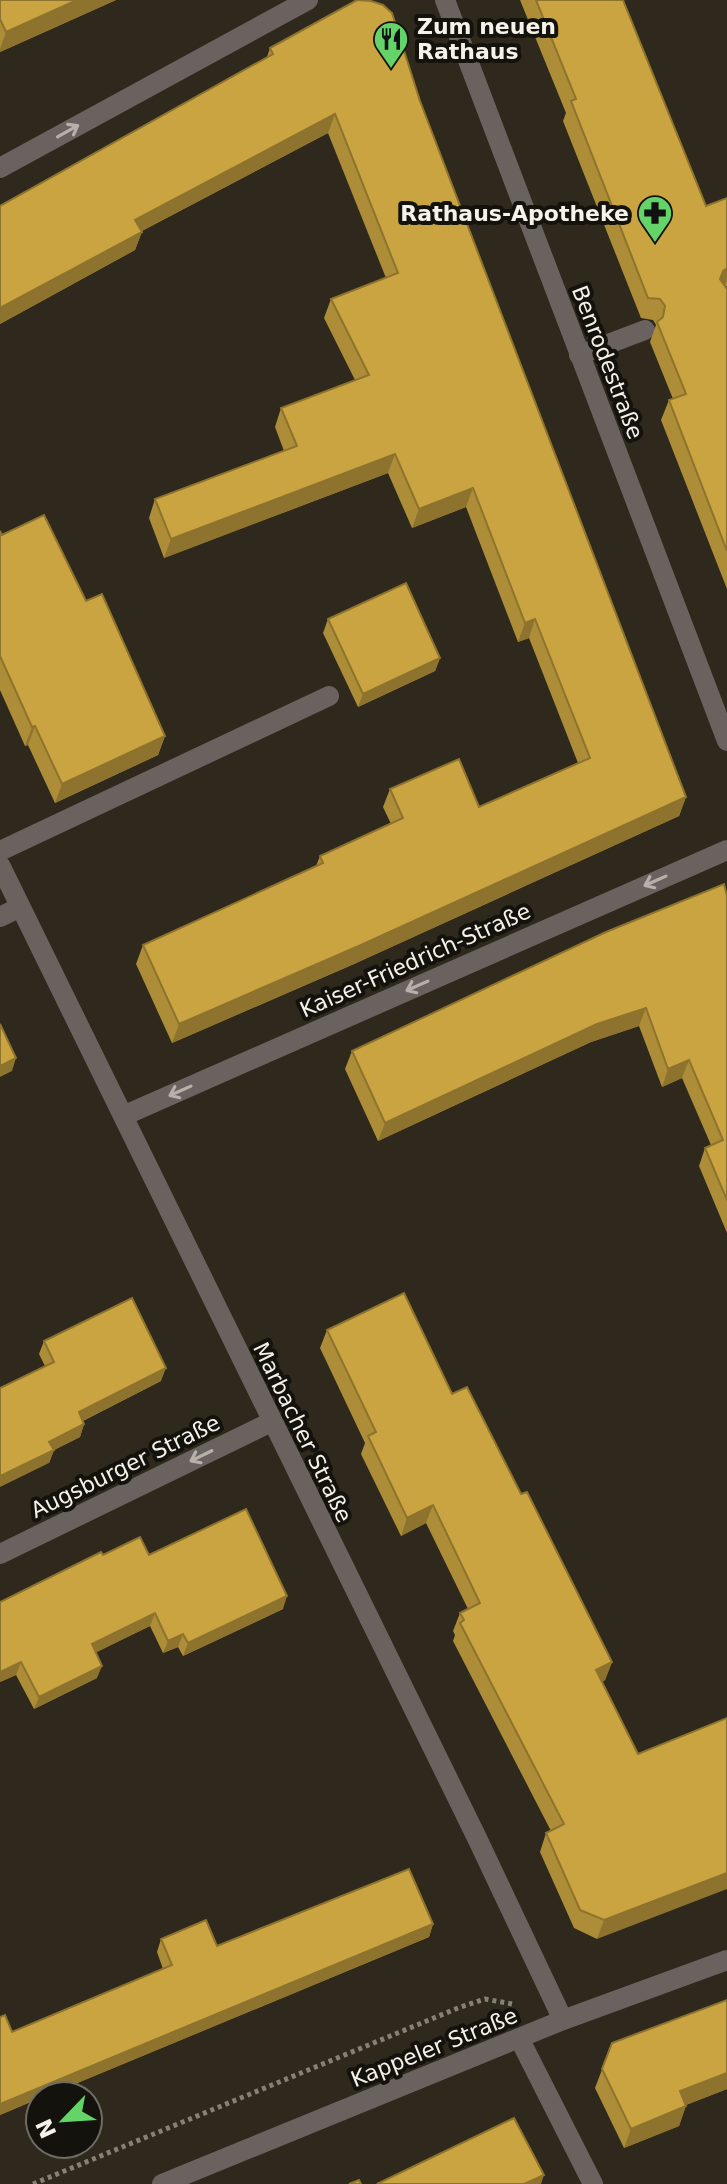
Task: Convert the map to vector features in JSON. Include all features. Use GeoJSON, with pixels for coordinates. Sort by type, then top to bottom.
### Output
{"type":"FeatureCollection","features":[{"type":"Feature","properties":{"kind":"street"},"geometry":{"type":"LineString","coordinates":[[0,168],[308,0]]}},
{"type":"Feature","properties":{"kind":"street","name":"Benrodestraße"},"geometry":{"type":"LineString","coordinates":[[445,0],[727,741]]}},
{"type":"Feature","properties":{"kind":"street"},"geometry":{"type":"LineString","coordinates":[[579,355],[645,330]]}},
{"type":"Feature","properties":{"kind":"street"},"geometry":{"type":"LineString","coordinates":[[0,851],[329,696]]}},
{"type":"Feature","properties":{"kind":"street","name":"Kaiser-Friedrich-Straße"},"geometry":{"type":"LineString","coordinates":[[123,1116],[727,850]]}},
{"type":"Feature","properties":{"kind":"street","name":"Marbacher Straße"},"geometry":{"type":"LineString","coordinates":[[0,865],[477,1838],[563,2020]]}},
{"type":"Feature","properties":{"kind":"street"},"geometry":{"type":"LineString","coordinates":[[0,917],[20,907]]}},
{"type":"Feature","properties":{"kind":"street","name":"Augsburger Straße"},"geometry":{"type":"LineString","coordinates":[[0,1554],[271,1422]]}},
{"type":"Feature","properties":{"kind":"street","name":"Kappeler Straße"},"geometry":{"type":"LineString","coordinates":[[162,2184],[563,2020],[727,1960]]}},
{"type":"Feature","properties":{"kind":"street"},"geometry":{"type":"LineString","coordinates":[[519,2038],[593,2184]]}},
{"type":"Feature","properties":{"kind":"path","name":"Kappeler Straße"},"geometry":{"type":"LineString","coordinates":[[33,2184],[458,2008],[485,1999],[508,2003]]}},
{"type":"Feature","properties":{"kind":"building"},"geometry":{"type":"Polygon","coordinates":[[[0,0],[77,0],[6,32],[0,19],[0,0]]]}},
{"type":"Feature","properties":{"kind":"building"},"geometry":{"type":"Polygon","coordinates":[[[357,0],[383,5],[392,13],[420,101],[686,797],[179,1024],[143,945],[323,863],[320,856],[403,818],[390,789],[459,759],[479,807],[590,758],[535,619],[525,623],[473,488],[419,509],[395,454],[171,539],[155,499],[297,446],[281,408],[369,375],[331,299],[398,273],[335,114],[135,220],[142,232],[0,308],[0,206],[273,54],[270,48],[357,0]]]}},
{"type":"Feature","properties":{"kind":"building"},"geometry":{"type":"Polygon","coordinates":[[[536,0],[623,0],[706,206],[727,198],[727,268],[720,279],[727,289],[727,551],[669,400],[686,394],[657,322],[663,317],[665,306],[660,299],[648,298],[571,101],[576,99],[536,0]]]}},
{"type":"Feature","properties":{"kind":"building"},"geometry":{"type":"Polygon","coordinates":[[[44,515],[86,601],[102,594],[165,736],[62,784],[0,656],[0,531],[2,535],[44,515]]]}},
{"type":"Feature","properties":{"kind":"building"},"geometry":{"type":"Polygon","coordinates":[[[406,583],[440,658],[363,694],[328,619],[406,583]]]}},
{"type":"Feature","properties":{"kind":"building"},"geometry":{"type":"Polygon","coordinates":[[[724,884],[727,896],[727,1200],[705,1148],[723,1140],[689,1060],[668,1069],[646,1008],[597,1024],[385,1123],[352,1051],[606,932],[724,884]]]}},
{"type":"Feature","properties":{"kind":"building"},"geometry":{"type":"Polygon","coordinates":[[[0,1024],[16,1058],[0,1066],[0,1024]]]}},
{"type":"Feature","properties":{"kind":"building"},"geometry":{"type":"Polygon","coordinates":[[[404,1293],[452,1394],[467,1387],[521,1494],[527,1492],[612,1662],[596,1670],[638,1754],[727,1718],[727,1873],[604,1920],[580,1910],[546,1833],[564,1824],[460,1623],[464,1620],[460,1613],[480,1603],[433,1505],[407,1518],[368,1436],[376,1432],[327,1330],[404,1293]]]}},
{"type":"Feature","properties":{"kind":"building"},"geometry":{"type":"Polygon","coordinates":[[[132,1298],[166,1368],[79,1412],[84,1424],[49,1442],[54,1450],[0,1476],[0,1388],[54,1362],[44,1341],[132,1298]]]}},
{"type":"Feature","properties":{"kind":"building"},"geometry":{"type":"Polygon","coordinates":[[[246,1509],[287,1596],[188,1643],[183,1634],[168,1641],[155,1613],[92,1644],[102,1666],[39,1697],[21,1662],[0,1672],[0,1602],[101,1552],[103,1555],[140,1537],[149,1555],[246,1509]]]}},
{"type":"Feature","properties":{"kind":"building"},"geometry":{"type":"Polygon","coordinates":[[[409,1869],[433,1924],[58,2080],[24,2080],[24,2094],[0,2104],[0,2017],[5,2015],[12,2032],[172,1965],[161,1939],[206,1920],[217,1946],[409,1869]]]}},
{"type":"Feature","properties":{"kind":"building"},"geometry":{"type":"Polygon","coordinates":[[[727,2000],[727,2073],[680,2091],[686,2106],[631,2129],[602,2069],[612,2043],[727,2000]]]}},
{"type":"Feature","properties":{"kind":"building"},"geometry":{"type":"Polygon","coordinates":[[[514,2118],[544,2175],[524,2184],[377,2184],[514,2118]]]}},
{"type":"Feature","properties":{"kind":"place","name":"Zum neuen Rathaus"},"geometry":{"type":"Point","coordinates":[391,70]}},
{"type":"Feature","properties":{"kind":"place","name":"Rathaus-Apotheke"},"geometry":{"type":"Point","coordinates":[655,244]}}]}
